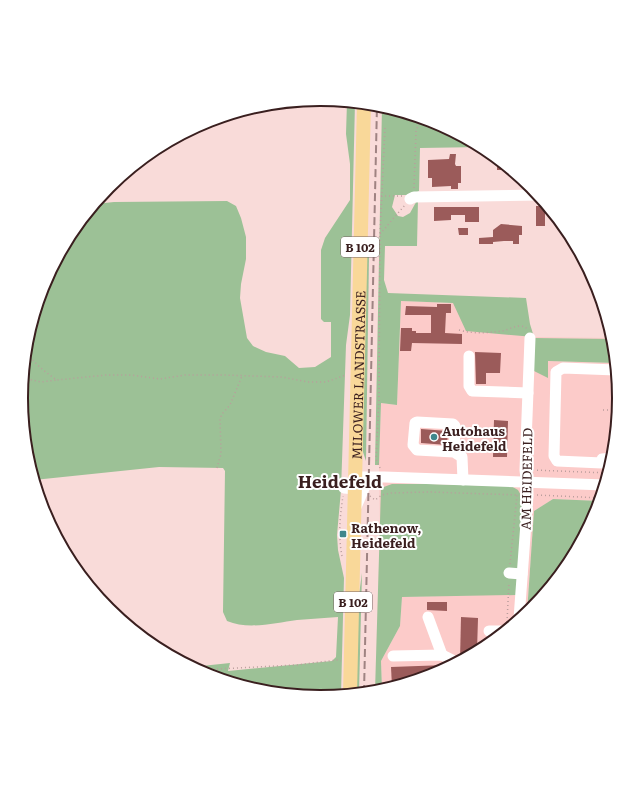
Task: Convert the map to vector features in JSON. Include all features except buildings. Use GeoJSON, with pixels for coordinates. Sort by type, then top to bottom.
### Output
{"type":"FeatureCollection","features":[{"type":"Feature","properties":{"kind":"main road","name":"MILOWER LANDSTRASSE"},"geometry":{"type":"LineString","coordinates":[[350,688],[357,484],[357,375],[364,109]]}},
{"type":"Feature","properties":{"kind":"street"},"geometry":{"type":"LineString","coordinates":[[412,198],[529,195]]}},
{"type":"Feature","properties":{"kind":"street","name":"AM HEIDEFELD"},"geometry":{"type":"LineString","coordinates":[[520,611],[522,574],[522,495],[526,482],[525,470],[530,338]]}},
{"type":"Feature","properties":{"kind":"street"},"geometry":{"type":"LineString","coordinates":[[469,356],[469,386],[472,391],[528,393]]}},
{"type":"Feature","properties":{"kind":"street"},"geometry":{"type":"LineString","coordinates":[[605,460],[557,461],[554,456],[556,372],[563,368],[611,370]]}},
{"type":"Feature","properties":{"kind":"street"},"geometry":{"type":"LineString","coordinates":[[454,452],[462,457],[463,480]]}},
{"type":"Feature","properties":{"kind":"street"},"geometry":{"type":"LineString","coordinates":[[357,484],[384,477],[599,485]]}},
{"type":"Feature","properties":{"kind":"street"},"geometry":{"type":"LineString","coordinates":[[509,573],[522,574]]}},
{"type":"Feature","properties":{"kind":"street"},"geometry":{"type":"LineString","coordinates":[[428,616],[442,655]]}},
{"type":"Feature","properties":{"kind":"street"},"geometry":{"type":"LineString","coordinates":[[489,631],[500,628]]}},
{"type":"Feature","properties":{"kind":"street"},"geometry":{"type":"LineString","coordinates":[[393,656],[442,655],[450,659]]}},
{"type":"Feature","properties":{"kind":"path"},"geometry":{"type":"LineString","coordinates":[[380,234],[387,224],[397,216],[412,198],[416,131],[419,123]]}},
{"type":"Feature","properties":{"kind":"path"},"geometry":{"type":"LineString","coordinates":[[384,477],[376,459],[379,397],[381,196],[385,127]]}},
{"type":"Feature","properties":{"kind":"path"},"geometry":{"type":"LineString","coordinates":[[381,196],[412,198]]}},
{"type":"Feature","properties":{"kind":"path"},"geometry":{"type":"LineString","coordinates":[[459,330],[482,333],[522,326],[528,329],[530,338]]}},
{"type":"Feature","properties":{"kind":"path"},"geometry":{"type":"LineString","coordinates":[[30,358],[44,371],[57,380]]}},
{"type":"Feature","properties":{"kind":"path"},"geometry":{"type":"LineString","coordinates":[[29,379],[41,382],[118,375],[131,375],[160,379],[185,375],[282,377],[308,382],[326,382],[346,375],[357,375]]}},
{"type":"Feature","properties":{"kind":"path"},"geometry":{"type":"LineString","coordinates":[[217,468],[221,454],[220,419],[222,414],[230,405],[242,376]]}},
{"type":"Feature","properties":{"kind":"path"},"geometry":{"type":"LineString","coordinates":[[603,410],[611,410]]}},
{"type":"Feature","properties":{"kind":"path"},"geometry":{"type":"LineString","coordinates":[[525,470],[602,473]]}},
{"type":"Feature","properties":{"kind":"path"},"geometry":{"type":"LineString","coordinates":[[357,484],[375,500],[382,495],[391,493],[429,492],[595,498]]}},
{"type":"Feature","properties":{"kind":"path"},"geometry":{"type":"LineString","coordinates":[[506,623],[509,573],[522,495]]}},
{"type":"Feature","properties":{"kind":"path"},"geometry":{"type":"LineString","coordinates":[[211,669],[337,660],[351,662]]}},
{"type":"Feature","properties":{"kind":"shaded area"},"geometry":{"type":"Polygon","coordinates":[[[401,301],[453,303],[534,337],[605,338],[534,338],[547,378],[548,361],[610,363],[612,398],[610,436],[602,474],[594,501],[553,499],[534,511],[528,602],[513,618],[482,641],[449,660],[414,675],[382,683],[381,661],[400,626],[402,597],[516,594],[381,519],[375,684],[380,534],[379,465],[381,403],[397,405],[401,301]]]}},
{"type":"Feature","properties":{"kind":"green space"},"geometry":{"type":"Polygon","coordinates":[[[347,107],[355,108],[350,315],[346,345],[341,490],[337,535],[338,550],[344,578],[341,689],[320,690],[282,688],[226,675],[203,666],[230,663],[228,671],[332,661],[336,657],[338,617],[253,625],[235,624],[227,621],[223,612],[225,471],[223,468],[159,467],[40,479],[30,436],[28,398],[30,360],[43,304],[67,252],[88,220],[100,205],[102,203],[114,202],[227,201],[236,206],[246,237],[246,259],[240,298],[247,338],[253,346],[266,352],[285,356],[299,368],[315,367],[331,357],[331,322],[324,322],[321,319],[321,250],[325,238],[350,200],[350,164],[346,134],[347,107]]]}},
{"type":"Feature","properties":{"kind":"green space"},"geometry":{"type":"Polygon","coordinates":[[[382,113],[414,121],[432,128],[470,147],[420,148],[419,191],[411,195],[395,195],[392,207],[398,216],[403,217],[410,213],[418,200],[417,246],[385,246],[384,280],[388,293],[526,298],[530,324],[534,337],[466,331],[453,303],[401,301],[397,405],[381,403],[379,465],[375,465],[382,113]]]}},
{"type":"Feature","properties":{"kind":"green space"},"geometry":{"type":"Polygon","coordinates":[[[365,256],[369,256],[366,461],[362,449],[365,256]]]}},
{"type":"Feature","properties":{"kind":"green space"},"geometry":{"type":"Polygon","coordinates":[[[534,338],[606,339],[610,363],[548,361],[548,378],[532,370],[534,338]]]}},
{"type":"Feature","properties":{"kind":"green space"},"geometry":{"type":"Polygon","coordinates":[[[392,484],[511,486],[518,490],[523,499],[516,595],[402,597],[400,626],[381,661],[382,683],[375,684],[381,488],[392,484]]]}},
{"type":"Feature","properties":{"kind":"green space"},"geometry":{"type":"Polygon","coordinates":[[[553,499],[594,501],[582,527],[563,560],[540,591],[528,602],[534,511],[553,499]]]}},
{"type":"Feature","properties":{"kind":"green space"},"geometry":{"type":"Polygon","coordinates":[[[362,573],[359,688],[356,688],[358,602],[362,573]]]}},
{"type":"Feature","properties":{"kind":"railway"},"geometry":{"type":"LineString","coordinates":[[364,687],[377,112]]}},
{"type":"Feature","properties":{"kind":"place","name":"Autohaus Heidefeld"},"geometry":{"type":"Point","coordinates":[434,437]}},
{"type":"Feature","properties":{"kind":"place","name":"Rathenow, Heidefeld"},"geometry":{"type":"Point","coordinates":[343,534]}},
{"type":"Feature","properties":{"kind":"district","name":"Heidefeld"},"geometry":{"type":"Point","coordinates":[340,480]}}]}
